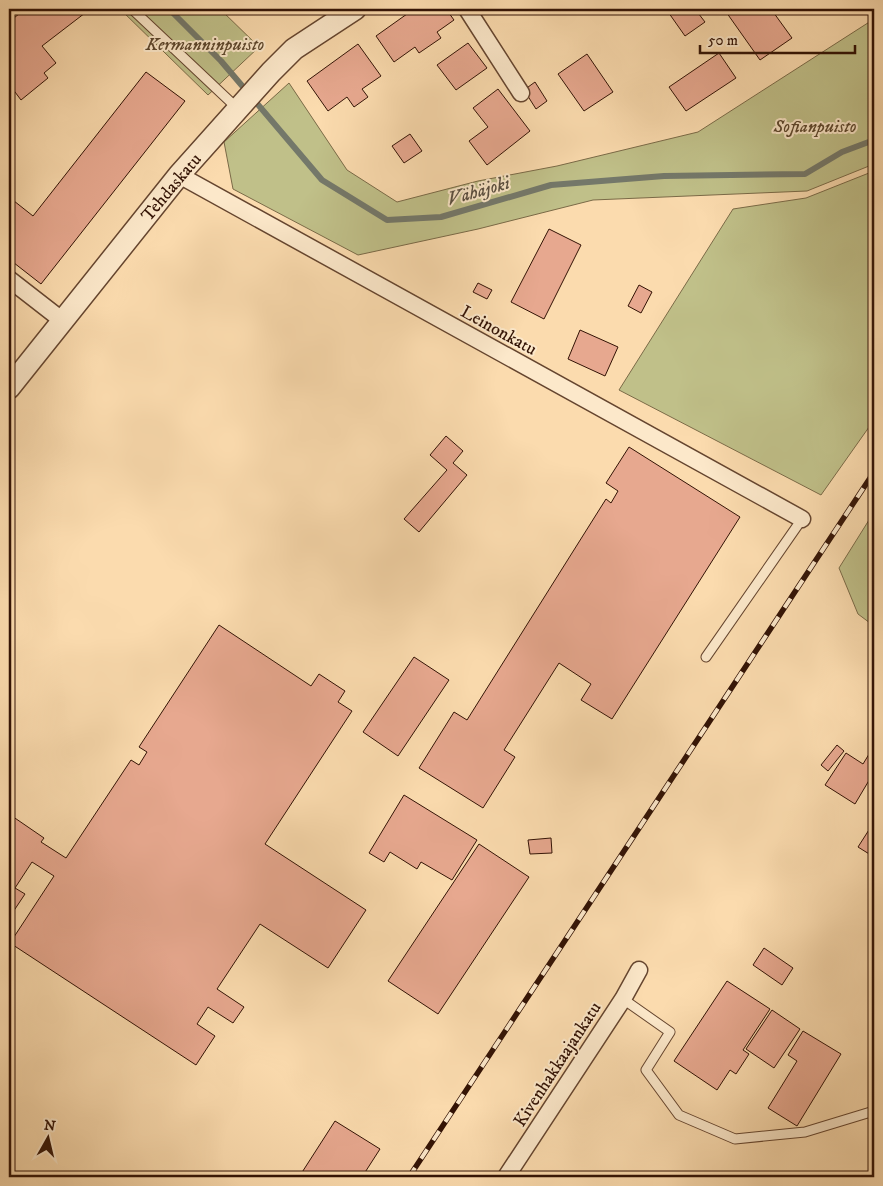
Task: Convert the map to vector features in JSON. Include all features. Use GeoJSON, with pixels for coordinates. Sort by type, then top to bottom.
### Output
{"type":"FeatureCollection","features":[{"type":"Feature","properties":{"kind":"street","name":"Tehdaskatu"},"geometry":{"type":"LineString","coordinates":[[9,388],[179,175],[265,78],[294,49],[355,9]]}},
{"type":"Feature","properties":{"kind":"street"},"geometry":{"type":"LineString","coordinates":[[467,9],[521,93]]}},
{"type":"Feature","properties":{"kind":"street","name":"Leinonkatu"},"geometry":{"type":"LineString","coordinates":[[179,175],[802,519]]}},
{"type":"Feature","properties":{"kind":"street"},"geometry":{"type":"LineString","coordinates":[[9,279],[63,321]]}},
{"type":"Feature","properties":{"kind":"street","name":"Kivenhakkaajankatu"},"geometry":{"type":"LineString","coordinates":[[506,1177],[623,999],[639,970]]}},
{"type":"Feature","properties":{"kind":"lane"},"geometry":{"type":"LineString","coordinates":[[132,9],[238,108]]}},
{"type":"Feature","properties":{"kind":"lane"},"geometry":{"type":"LineString","coordinates":[[706,658],[802,519]]}},
{"type":"Feature","properties":{"kind":"lane"},"geometry":{"type":"LineString","coordinates":[[623,999],[670,1032],[646,1070],[679,1114],[695,1122],[735,1139],[805,1132],[874,1111]]}},
{"type":"Feature","properties":{"kind":"green space","name":"Kermanninpuisto"},"geometry":{"type":"Polygon","coordinates":[[[120,9],[220,9],[259,47],[208,95],[120,9]]]}},
{"type":"Feature","properties":{"kind":"green space","name":"Sofianpuisto"},"geometry":{"type":"Polygon","coordinates":[[[874,19],[874,164],[807,191],[593,200],[478,229],[358,255],[233,189],[224,142],[289,83],[347,170],[397,202],[478,181],[557,166],[698,132],[874,19]]]}},
{"type":"Feature","properties":{"kind":"green space"},"geometry":{"type":"Polygon","coordinates":[[[874,171],[874,420],[821,495],[619,390],[733,209],[806,198],[874,171]]]}},
{"type":"Feature","properties":{"kind":"green space"},"geometry":{"type":"Polygon","coordinates":[[[874,512],[874,626],[858,614],[839,568],[874,512]]]}},
{"type":"Feature","properties":{"kind":"building"},"geometry":{"type":"Polygon","coordinates":[[[25,9],[82,9],[85,13],[42,46],[56,63],[44,73],[48,78],[21,100],[9,84],[9,22],[25,9]]]}},
{"type":"Feature","properties":{"kind":"building"},"geometry":{"type":"Polygon","coordinates":[[[414,9],[446,9],[454,20],[437,32],[441,38],[419,53],[415,47],[394,62],[376,36],[414,9]]]}},
{"type":"Feature","properties":{"kind":"building"},"geometry":{"type":"Polygon","coordinates":[[[655,9],[666,9],[659,14],[655,9]]]}},
{"type":"Feature","properties":{"kind":"building"},"geometry":{"type":"Polygon","coordinates":[[[666,9],[695,9],[705,22],[685,36],[666,9]]]}},
{"type":"Feature","properties":{"kind":"building"},"geometry":{"type":"Polygon","coordinates":[[[724,9],[771,9],[792,38],[760,60],[724,9]]]}},
{"type":"Feature","properties":{"kind":"building"},"geometry":{"type":"Polygon","coordinates":[[[468,43],[487,68],[456,90],[437,65],[468,43]]]}},
{"type":"Feature","properties":{"kind":"building"},"geometry":{"type":"Polygon","coordinates":[[[358,44],[381,76],[362,89],[368,97],[354,107],[347,97],[328,111],[307,81],[358,44]]]}},
{"type":"Feature","properties":{"kind":"building"},"geometry":{"type":"Polygon","coordinates":[[[719,53],[736,78],[686,111],[669,87],[719,53]]]}},
{"type":"Feature","properties":{"kind":"building"},"geometry":{"type":"Polygon","coordinates":[[[587,54],[613,92],[584,111],[558,74],[587,54]]]}},
{"type":"Feature","properties":{"kind":"building"},"geometry":{"type":"Polygon","coordinates":[[[146,72],[185,101],[41,284],[9,259],[9,197],[33,216],[146,72]]]}},
{"type":"Feature","properties":{"kind":"building"},"geometry":{"type":"Polygon","coordinates":[[[535,82],[547,101],[536,109],[524,90],[535,82]]]}},
{"type":"Feature","properties":{"kind":"building"},"geometry":{"type":"Polygon","coordinates":[[[498,89],[530,131],[487,165],[469,141],[488,127],[473,108],[498,89]]]}},
{"type":"Feature","properties":{"kind":"building"},"geometry":{"type":"Polygon","coordinates":[[[410,134],[422,151],[404,163],[392,146],[410,134]]]}},
{"type":"Feature","properties":{"kind":"building"},"geometry":{"type":"Polygon","coordinates":[[[549,229],[581,245],[544,319],[511,302],[549,229]]]}},
{"type":"Feature","properties":{"kind":"building"},"geometry":{"type":"Polygon","coordinates":[[[478,283],[492,290],[487,299],[473,292],[478,283]]]}},
{"type":"Feature","properties":{"kind":"building"},"geometry":{"type":"Polygon","coordinates":[[[639,285],[652,292],[641,313],[628,306],[639,285]]]}},
{"type":"Feature","properties":{"kind":"building"},"geometry":{"type":"Polygon","coordinates":[[[580,330],[618,347],[605,376],[568,359],[580,330]]]}},
{"type":"Feature","properties":{"kind":"building"},"geometry":{"type":"Polygon","coordinates":[[[446,436],[463,451],[453,463],[467,475],[419,532],[404,519],[447,470],[430,455],[446,436]]]}},
{"type":"Feature","properties":{"kind":"building"},"geometry":{"type":"Polygon","coordinates":[[[629,447],[740,517],[612,719],[581,700],[591,684],[559,663],[504,750],[515,757],[483,808],[419,768],[454,712],[467,720],[606,499],[611,503],[618,491],[606,483],[629,447]]]}},
{"type":"Feature","properties":{"kind":"building"},"geometry":{"type":"Polygon","coordinates":[[[219,625],[311,686],[319,674],[345,691],[338,702],[352,711],[265,844],[366,910],[328,968],[260,924],[217,989],[244,1007],[233,1023],[208,1007],[197,1024],[215,1036],[196,1065],[10,943],[54,876],[32,862],[15,888],[25,894],[11,915],[9,914],[9,814],[44,838],[41,842],[66,858],[131,760],[139,765],[147,752],[139,747],[219,625]]]}},
{"type":"Feature","properties":{"kind":"building"},"geometry":{"type":"Polygon","coordinates":[[[414,657],[449,680],[398,756],[363,732],[414,657]]]}},
{"type":"Feature","properties":{"kind":"building"},"geometry":{"type":"Polygon","coordinates":[[[837,745],[844,751],[828,771],[821,765],[837,745]]]}},
{"type":"Feature","properties":{"kind":"building"},"geometry":{"type":"Polygon","coordinates":[[[874,746],[874,772],[855,804],[825,785],[846,753],[863,764],[874,746]]]}},
{"type":"Feature","properties":{"kind":"building"},"geometry":{"type":"Polygon","coordinates":[[[404,795],[477,840],[452,880],[421,862],[417,869],[390,852],[384,862],[369,853],[404,795]]]}},
{"type":"Feature","properties":{"kind":"building"},"geometry":{"type":"Polygon","coordinates":[[[874,822],[874,857],[858,847],[874,822]]]}},
{"type":"Feature","properties":{"kind":"building"},"geometry":{"type":"Polygon","coordinates":[[[551,838],[552,853],[530,854],[528,840],[551,838]]]}},
{"type":"Feature","properties":{"kind":"building"},"geometry":{"type":"Polygon","coordinates":[[[479,844],[529,877],[438,1014],[388,981],[479,844]]]}},
{"type":"Feature","properties":{"kind":"building"},"geometry":{"type":"Polygon","coordinates":[[[764,948],[793,968],[782,985],[753,965],[764,948]]]}},
{"type":"Feature","properties":{"kind":"building"},"geometry":{"type":"Polygon","coordinates":[[[727,981],[770,1009],[743,1050],[749,1054],[736,1074],[730,1070],[717,1090],[674,1061],[727,981]]]}},
{"type":"Feature","properties":{"kind":"building"},"geometry":{"type":"Polygon","coordinates":[[[772,1010],[800,1029],[774,1068],[746,1049],[772,1010]]]}},
{"type":"Feature","properties":{"kind":"building"},"geometry":{"type":"Polygon","coordinates":[[[803,1031],[841,1054],[797,1126],[768,1108],[797,1061],[788,1055],[803,1031]]]}},
{"type":"Feature","properties":{"kind":"building"},"geometry":{"type":"Polygon","coordinates":[[[335,1121],[380,1149],[362,1177],[299,1177],[335,1121]]]}},
{"type":"Feature","properties":{"kind":"waterway","name":"Vähäjoki"},"geometry":{"type":"LineString","coordinates":[[169,9],[221,61],[322,180],[387,220],[441,217],[551,185],[664,176],[805,174],[842,152],[874,140]]}},
{"type":"Feature","properties":{"kind":"railway"},"geometry":{"type":"LineString","coordinates":[[409,1177],[874,472]]}}]}
